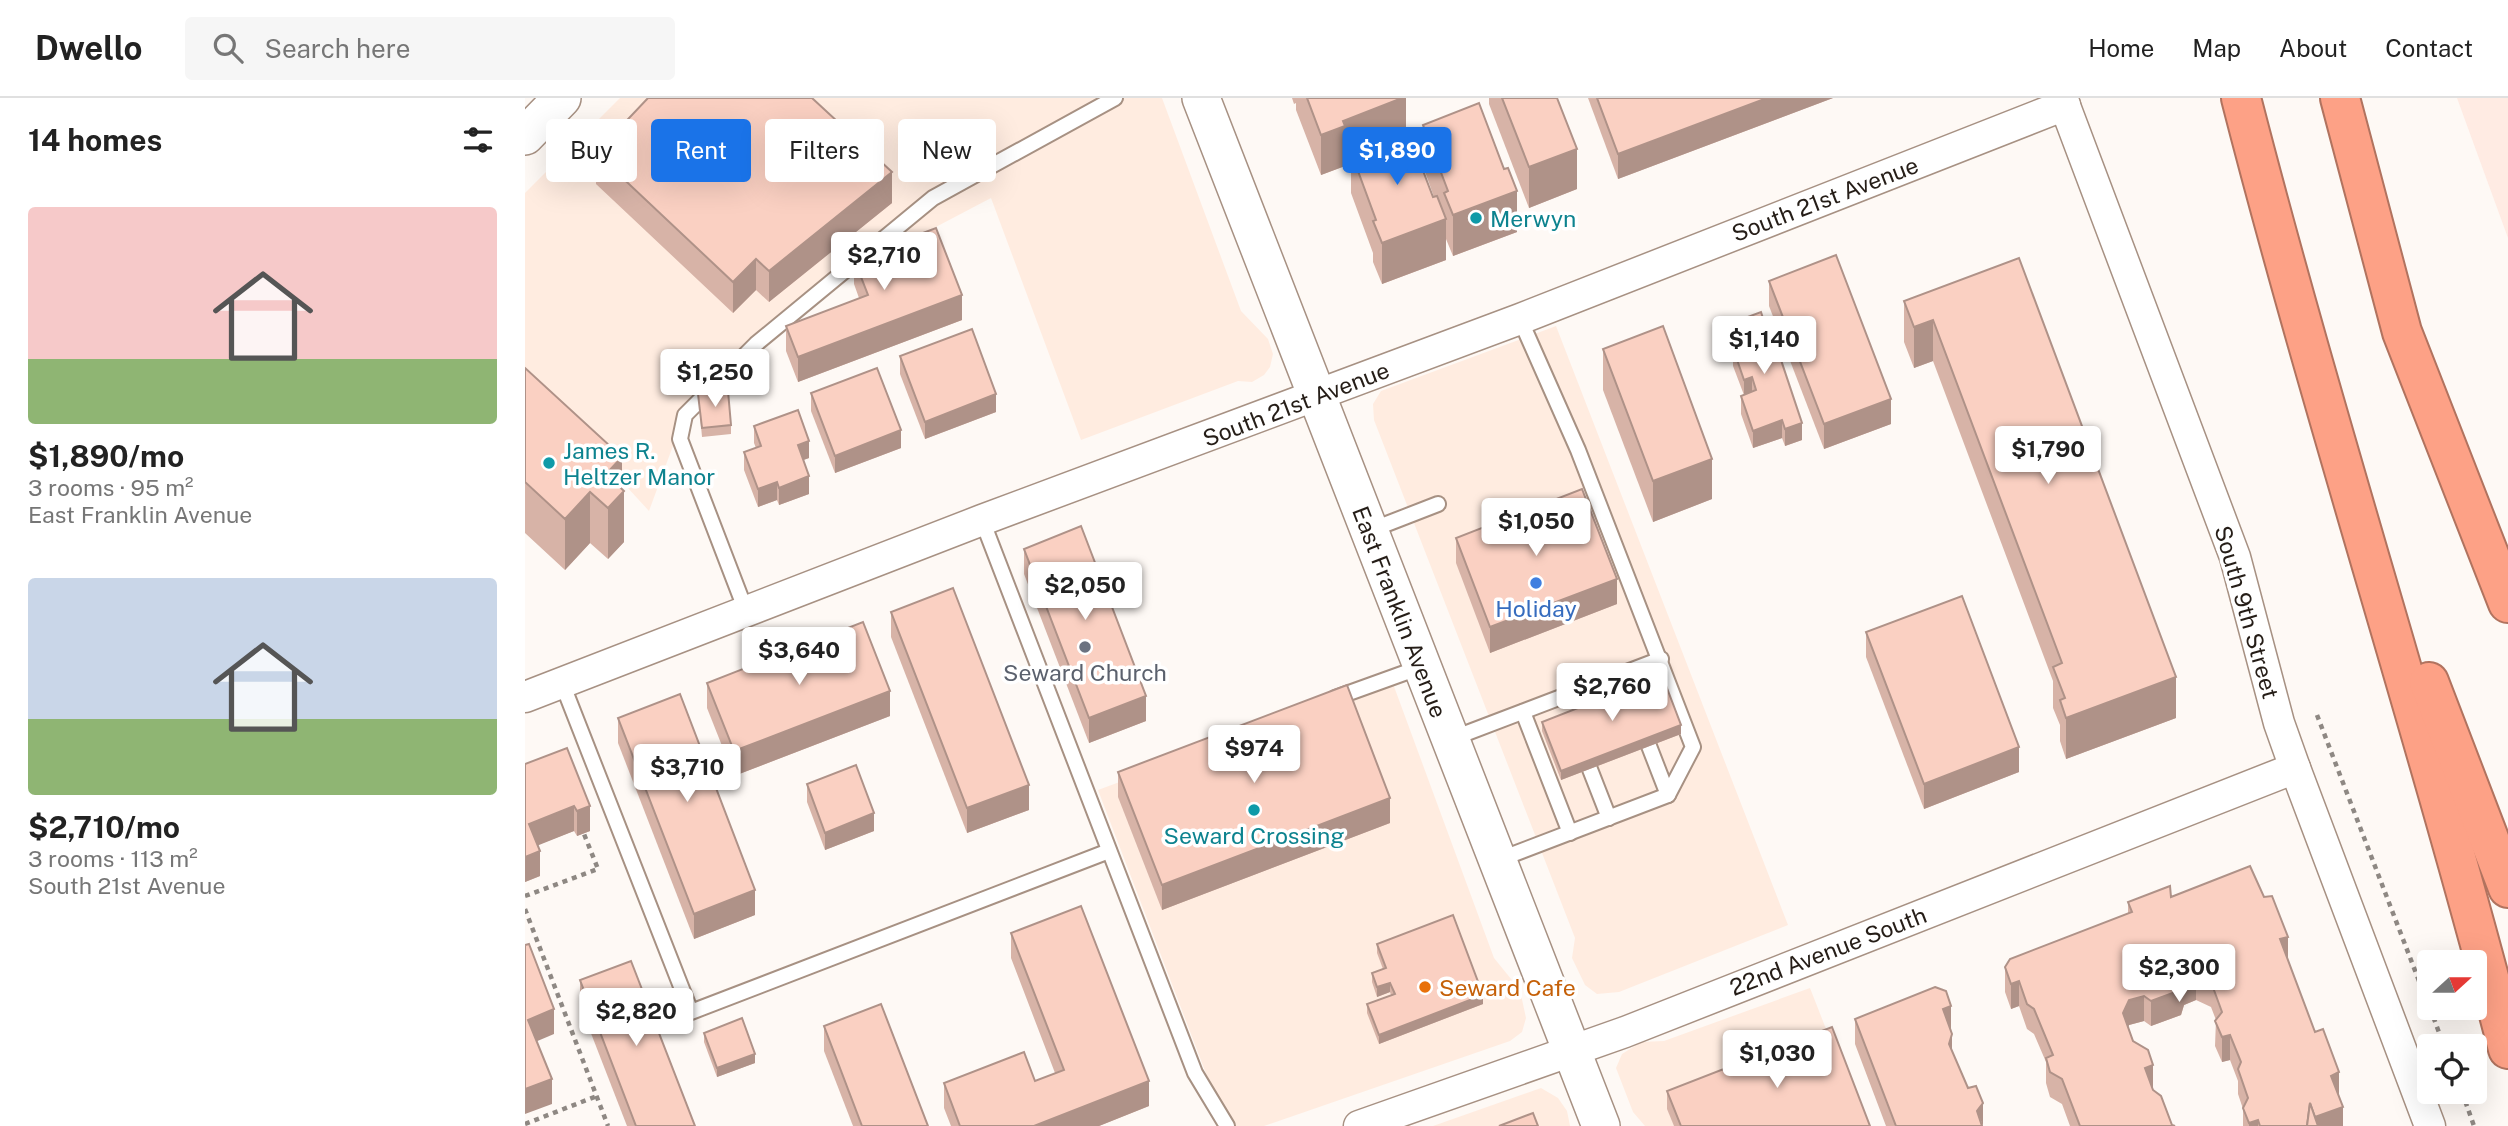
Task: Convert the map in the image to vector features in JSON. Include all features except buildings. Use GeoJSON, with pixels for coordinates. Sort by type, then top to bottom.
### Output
{"type":"FeatureCollection","features":[{"type":"Feature","properties":{"kind":"highway"},"geometry":{"type":"LineString","coordinates":[[2241,98],[2319,382],[2474,918],[2508,1049]]}},
{"type":"Feature","properties":{"kind":"highway"},"geometry":{"type":"LineString","coordinates":[[2340,98],[2402,332],[2508,603]]}},
{"type":"Feature","properties":{"kind":"highway"},"geometry":{"type":"LineString","coordinates":[[2319,382],[2377,545],[2508,888]]}},
{"type":"Feature","properties":{"kind":"street"},"geometry":{"type":"LineString","coordinates":[[525,136],[562,98]]}},
{"type":"Feature","properties":{"kind":"street","name":"East Franklin Avenue"},"geometry":{"type":"LineString","coordinates":[[1201,98],[1601,1126]]}},
{"type":"Feature","properties":{"kind":"street","name":"South 21st Avenue"},"geometry":{"type":"LineString","coordinates":[[525,697],[982,520],[1520,319],[2064,102]]}},
{"type":"Feature","properties":{"kind":"street","name":"South 9th Street"},"geometry":{"type":"LineString","coordinates":[[2064,102],[2235,558],[2279,723],[2430,1126]]}},
{"type":"Feature","properties":{"kind":"street","name":"22nd Avenue South"},"geometry":{"type":"LineString","coordinates":[[1359,1126],[1571,1050],[2295,768]]}},
{"type":"Feature","properties":{"kind":"lane"},"geometry":{"type":"LineString","coordinates":[[746,611],[680,439],[685,415],[756,344],[933,198],[1115,98]]}},
{"type":"Feature","properties":{"kind":"lane"},"geometry":{"type":"LineString","coordinates":[[1497,860],[1668,795],[1693,747],[1578,450],[1520,319]]}},
{"type":"Feature","properties":{"kind":"lane"},"geometry":{"type":"LineString","coordinates":[[1369,531],[1438,504]]}},
{"type":"Feature","properties":{"kind":"lane"},"geometry":{"type":"LineString","coordinates":[[982,520],[1195,1073],[1227,1126]]}},
{"type":"Feature","properties":{"kind":"lane"},"geometry":{"type":"LineString","coordinates":[[1450,739],[1523,712],[1565,703],[1623,680],[1661,659]]}},
{"type":"Feature","properties":{"kind":"lane"},"geometry":{"type":"LineString","coordinates":[[1322,703],[1422,666]]}},
{"type":"Feature","properties":{"kind":"lane"},"geometry":{"type":"LineString","coordinates":[[562,683],[691,1012],[1109,851]]}},
{"type":"Feature","properties":{"kind":"lane"},"geometry":{"type":"LineString","coordinates":[[1635,711],[1668,795]]}},
{"type":"Feature","properties":{"kind":"lane"},"geometry":{"type":"LineString","coordinates":[[1523,712],[1570,833]]}},
{"type":"Feature","properties":{"kind":"lane"},"geometry":{"type":"LineString","coordinates":[[1581,745],[1609,818]]}},
{"type":"Feature","properties":{"kind":"path"},"geometry":{"type":"LineString","coordinates":[[2317,715],[2417,976]]}},
{"type":"Feature","properties":{"kind":"path"},"geometry":{"type":"LineString","coordinates":[[525,896],[598,869],[584,834]]}},
{"type":"Feature","properties":{"kind":"path"},"geometry":{"type":"LineString","coordinates":[[525,909],[608,1126]]}},
{"type":"Feature","properties":{"kind":"path"},"geometry":{"type":"LineString","coordinates":[[525,1124],[597,1096]]}},
{"type":"Feature","properties":{"kind":"path"},"geometry":{"type":"LineString","coordinates":[[2467,1104],[2475,1126]]}},
{"type":"Feature","properties":{"kind":"shaded area"},"geometry":{"type":"Polygon","coordinates":[[[620,98],[1162,98],[1241,311],[1268,339],[1273,354],[1270,367],[1264,375],[1252,382],[1238,381],[1081,440],[991,198],[814,291],[688,405],[649,511],[525,376],[525,193],[546,172],[546,182],[637,182],[637,119],[599,119],[620,98]]]}},
{"type":"Feature","properties":{"kind":"shaded area"},"geometry":{"type":"Polygon","coordinates":[[[2457,98],[2508,98],[2508,238],[2457,98]]]}},
{"type":"Feature","properties":{"kind":"shaded area"},"geometry":{"type":"Polygon","coordinates":[[[1556,326],[1788,925],[1619,992],[1597,994],[1585,985],[1572,958],[1575,938],[1374,420],[1373,404],[1381,391],[1556,326]]]}},
{"type":"Feature","properties":{"kind":"shaded area"},"geometry":{"type":"Polygon","coordinates":[[[1392,681],[1494,958],[1520,990],[1526,1018],[1522,1032],[1510,1041],[1264,1126],[1226,1126],[1098,790],[1392,681]]]}},
{"type":"Feature","properties":{"kind":"shaded area"},"geometry":{"type":"Polygon","coordinates":[[[1810,988],[1864,1126],[1645,1126],[1633,1112],[1616,1068],[1622,1054],[1641,1042],[1664,1041],[1810,988]]]}},
{"type":"Feature","properties":{"kind":"shaded area"},"geometry":{"type":"Polygon","coordinates":[[[1541,1088],[1558,1098],[1567,1111],[1570,1126],[1433,1126],[1541,1088]]]}},
{"type":"Feature","properties":{"kind":"place","name":"Merwyn"},"geometry":{"type":"Point","coordinates":[1476,218]}},
{"type":"Feature","properties":{"kind":"place","name":"James R. Heltzer Manor"},"geometry":{"type":"Point","coordinates":[549,463]}},
{"type":"Feature","properties":{"kind":"place","name":"Holiday"},"geometry":{"type":"Point","coordinates":[1536,583]}},
{"type":"Feature","properties":{"kind":"place","name":"Seward Church"},"geometry":{"type":"Point","coordinates":[1085,647]}},
{"type":"Feature","properties":{"kind":"place","name":"Seward Crossing"},"geometry":{"type":"Point","coordinates":[1254,810]}},
{"type":"Feature","properties":{"kind":"place","name":"Seward Cafe"},"geometry":{"type":"Point","coordinates":[1425,987]}}]}
